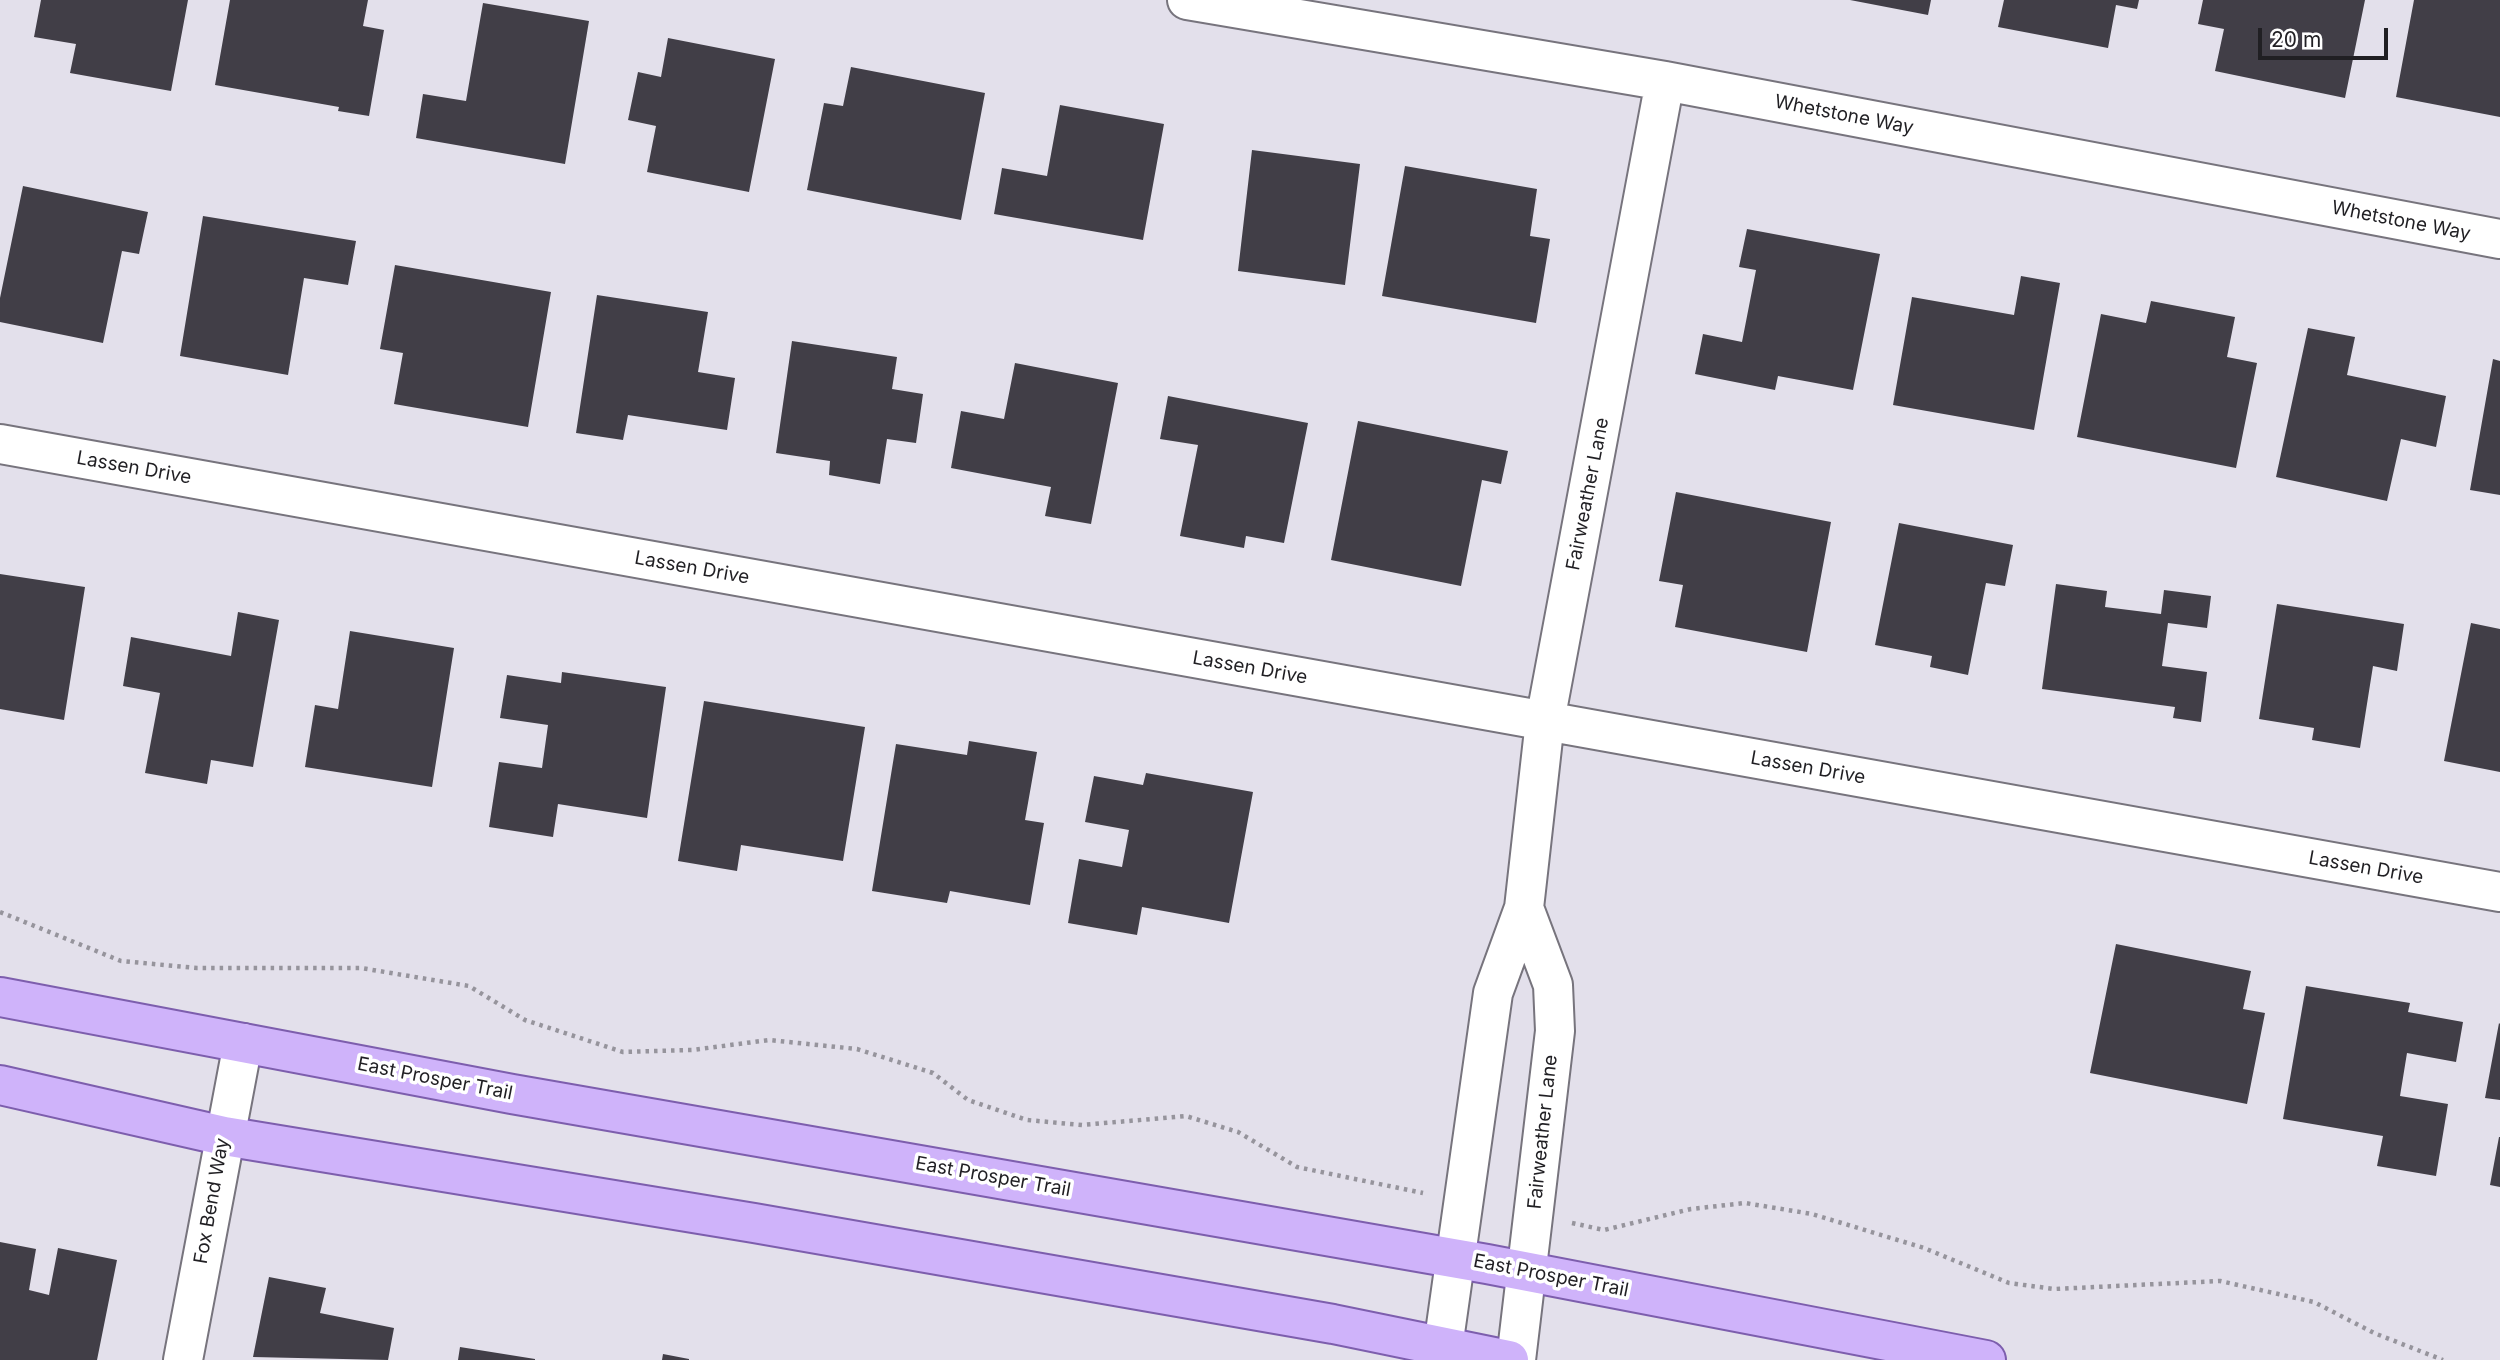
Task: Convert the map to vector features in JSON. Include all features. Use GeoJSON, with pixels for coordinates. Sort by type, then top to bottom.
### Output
{"type":"FeatureCollection","features":[{"type":"Feature","properties":{"kind":"main road","name":"East Prosper Trail"},"geometry":{"type":"LineString","coordinates":[[0,997],[512,1094],[1454,1258],[1986,1360]]}},
{"type":"Feature","properties":{"kind":"main road"},"geometry":{"type":"LineString","coordinates":[[0,1085],[223,1136],[754,1223],[1333,1324],[1445,1353],[1509,1360]]}},
{"type":"Feature","properties":{"kind":"street","name":"Whetstone Way"},"geometry":{"type":"LineString","coordinates":[[1187,0],[1665,81],[2500,239]]}},
{"type":"Feature","properties":{"kind":"street","name":"Fairweather Lane"},"geometry":{"type":"LineString","coordinates":[[1445,1353],[1454,1258],[1493,993],[1524,908],[1545,721],[1665,81]]}},
{"type":"Feature","properties":{"kind":"street","name":"Lassen Drive"},"geometry":{"type":"LineString","coordinates":[[0,444],[2500,892]]}},
{"type":"Feature","properties":{"kind":"street","name":"Fairweather Lane"},"geometry":{"type":"LineString","coordinates":[[1516,1360],[1555,1031],[1553,985],[1524,908]]}},
{"type":"Feature","properties":{"kind":"street","name":"Fox Bend Way"},"geometry":{"type":"LineString","coordinates":[[183,1360],[223,1136],[243,1043]]}},
{"type":"Feature","properties":{"kind":"path"},"geometry":{"type":"LineString","coordinates":[[0,912],[121,961],[197,968],[361,968],[469,986],[525,1020],[623,1052],[692,1050],[769,1040],[857,1049],[933,1073],[968,1100],[1027,1120],[1082,1125],[1186,1116],[1238,1132],[1297,1167],[1462,1201]]}},
{"type":"Feature","properties":{"kind":"path"},"geometry":{"type":"LineString","coordinates":[[1534,1216],[1604,1230],[1691,1209],[1745,1203],[1812,1214],[1924,1248],[2008,1283],[2054,1289],[2220,1281],[2314,1302],[2374,1333],[2443,1360]]}},
{"type":"Feature","properties":{"kind":"building"},"geometry":{"type":"Polygon","coordinates":[[[41,0],[188,0],[171,91],[70,73],[76,44],[34,37],[41,0]]]}},
{"type":"Feature","properties":{"kind":"building"},"geometry":{"type":"Polygon","coordinates":[[[230,0],[368,0],[363,26],[384,30],[369,116],[338,111],[339,107],[215,85],[230,0]]]}},
{"type":"Feature","properties":{"kind":"building"},"geometry":{"type":"Polygon","coordinates":[[[1850,0],[1931,0],[1928,15],[1850,0]]]}},
{"type":"Feature","properties":{"kind":"building"},"geometry":{"type":"Polygon","coordinates":[[[2004,0],[2139,0],[2137,9],[2116,5],[2108,48],[1998,27],[2004,0]]]}},
{"type":"Feature","properties":{"kind":"building"},"geometry":{"type":"Polygon","coordinates":[[[2203,0],[2365,0],[2345,98],[2215,71],[2224,29],[2198,24],[2203,0]]]}},
{"type":"Feature","properties":{"kind":"building"},"geometry":{"type":"Polygon","coordinates":[[[2414,0],[2500,0],[2500,117],[2396,97],[2414,0]]]}},
{"type":"Feature","properties":{"kind":"building"},"geometry":{"type":"Polygon","coordinates":[[[483,3],[589,21],[565,164],[416,138],[423,94],[466,101],[483,3]]]}},
{"type":"Feature","properties":{"kind":"building"},"geometry":{"type":"Polygon","coordinates":[[[668,38],[775,59],[749,192],[647,172],[656,126],[628,120],[638,72],[661,77],[668,38]]]}},
{"type":"Feature","properties":{"kind":"building"},"geometry":{"type":"Polygon","coordinates":[[[851,67],[985,93],[961,220],[807,190],[824,103],[843,106],[851,67]]]}},
{"type":"Feature","properties":{"kind":"building"},"geometry":{"type":"Polygon","coordinates":[[[1060,105],[1164,124],[1143,240],[994,214],[1002,168],[1047,176],[1060,105]]]}},
{"type":"Feature","properties":{"kind":"building"},"geometry":{"type":"Polygon","coordinates":[[[1252,150],[1360,164],[1345,285],[1238,271],[1252,150]]]}},
{"type":"Feature","properties":{"kind":"building"},"geometry":{"type":"Polygon","coordinates":[[[1405,166],[1537,189],[1530,236],[1550,239],[1536,323],[1382,296],[1405,166]]]}},
{"type":"Feature","properties":{"kind":"building"},"geometry":{"type":"Polygon","coordinates":[[[23,186],[148,212],[139,254],[122,251],[103,343],[0,322],[0,298],[23,186]]]}},
{"type":"Feature","properties":{"kind":"building"},"geometry":{"type":"Polygon","coordinates":[[[203,216],[356,241],[348,285],[304,278],[288,375],[180,356],[203,216]]]}},
{"type":"Feature","properties":{"kind":"building"},"geometry":{"type":"Polygon","coordinates":[[[1747,229],[1880,254],[1853,390],[1778,376],[1775,390],[1695,374],[1703,334],[1742,342],[1756,270],[1739,267],[1747,229]]]}},
{"type":"Feature","properties":{"kind":"building"},"geometry":{"type":"Polygon","coordinates":[[[395,265],[551,292],[528,427],[394,404],[403,353],[380,349],[395,265]]]}},
{"type":"Feature","properties":{"kind":"building"},"geometry":{"type":"Polygon","coordinates":[[[2021,276],[2060,283],[2034,430],[1893,405],[1912,297],[2014,315],[2021,276]]]}},
{"type":"Feature","properties":{"kind":"building"},"geometry":{"type":"Polygon","coordinates":[[[597,295],[708,312],[698,372],[735,378],[727,430],[628,415],[623,440],[576,433],[597,295]]]}},
{"type":"Feature","properties":{"kind":"building"},"geometry":{"type":"Polygon","coordinates":[[[2151,301],[2235,317],[2227,357],[2257,363],[2236,468],[2077,437],[2101,314],[2146,323],[2151,301]]]}},
{"type":"Feature","properties":{"kind":"building"},"geometry":{"type":"Polygon","coordinates":[[[2308,328],[2355,337],[2347,375],[2446,396],[2436,447],[2401,439],[2387,501],[2276,477],[2308,328]]]}},
{"type":"Feature","properties":{"kind":"building"},"geometry":{"type":"Polygon","coordinates":[[[792,341],[897,357],[892,389],[923,394],[916,443],[887,439],[880,484],[829,475],[830,461],[776,453],[792,341]]]}},
{"type":"Feature","properties":{"kind":"building"},"geometry":{"type":"Polygon","coordinates":[[[2493,359],[2500,361],[2500,495],[2470,490],[2493,359]]]}},
{"type":"Feature","properties":{"kind":"building"},"geometry":{"type":"Polygon","coordinates":[[[1015,363],[1118,383],[1091,524],[1045,516],[1051,487],[951,468],[961,411],[1004,419],[1015,363]]]}},
{"type":"Feature","properties":{"kind":"building"},"geometry":{"type":"Polygon","coordinates":[[[1168,396],[1308,423],[1284,543],[1246,536],[1244,548],[1180,536],[1198,445],[1160,439],[1168,396]]]}},
{"type":"Feature","properties":{"kind":"building"},"geometry":{"type":"Polygon","coordinates":[[[1358,421],[1508,451],[1501,484],[1482,480],[1461,586],[1331,560],[1358,421]]]}},
{"type":"Feature","properties":{"kind":"building"},"geometry":{"type":"Polygon","coordinates":[[[1676,492],[1831,522],[1807,652],[1675,627],[1683,585],[1659,581],[1676,492]]]}},
{"type":"Feature","properties":{"kind":"building"},"geometry":{"type":"Polygon","coordinates":[[[1899,523],[2013,545],[2005,586],[1986,583],[1968,675],[1930,667],[1932,656],[1875,645],[1899,523]]]}},
{"type":"Feature","properties":{"kind":"building"},"geometry":{"type":"Polygon","coordinates":[[[0,574],[85,587],[64,720],[0,709],[0,574]]]}},
{"type":"Feature","properties":{"kind":"building"},"geometry":{"type":"Polygon","coordinates":[[[2056,584],[2107,591],[2105,607],[2161,614],[2164,590],[2211,596],[2207,628],[2168,623],[2162,666],[2207,672],[2201,722],[2173,718],[2175,707],[2042,689],[2056,584]]]}},
{"type":"Feature","properties":{"kind":"building"},"geometry":{"type":"Polygon","coordinates":[[[2277,604],[2404,624],[2397,671],[2373,666],[2360,748],[2312,740],[2314,728],[2259,719],[2277,604]]]}},
{"type":"Feature","properties":{"kind":"building"},"geometry":{"type":"Polygon","coordinates":[[[238,612],[279,620],[253,767],[211,760],[207,784],[145,773],[160,693],[123,686],[131,637],[231,656],[238,612]]]}},
{"type":"Feature","properties":{"kind":"building"},"geometry":{"type":"Polygon","coordinates":[[[2471,623],[2500,629],[2500,772],[2444,761],[2471,623]]]}},
{"type":"Feature","properties":{"kind":"building"},"geometry":{"type":"Polygon","coordinates":[[[350,631],[454,648],[432,787],[305,767],[315,705],[338,709],[350,631]]]}},
{"type":"Feature","properties":{"kind":"building"},"geometry":{"type":"Polygon","coordinates":[[[562,672],[666,687],[647,818],[558,804],[553,837],[489,827],[499,762],[542,768],[548,725],[500,718],[507,675],[561,683],[562,672]]]}},
{"type":"Feature","properties":{"kind":"building"},"geometry":{"type":"Polygon","coordinates":[[[704,701],[865,727],[843,861],[741,845],[737,871],[678,861],[704,701]]]}},
{"type":"Feature","properties":{"kind":"building"},"geometry":{"type":"Polygon","coordinates":[[[969,741],[1037,752],[1025,820],[1044,823],[1030,905],[950,891],[947,903],[872,891],[896,744],[967,755],[969,741]]]}},
{"type":"Feature","properties":{"kind":"building"},"geometry":{"type":"Polygon","coordinates":[[[1146,773],[1253,792],[1229,923],[1142,907],[1137,935],[1068,923],[1079,859],[1122,867],[1129,830],[1085,822],[1094,776],[1143,785],[1146,773]]]}},
{"type":"Feature","properties":{"kind":"building"},"geometry":{"type":"Polygon","coordinates":[[[2116,944],[2251,971],[2243,1009],[2265,1013],[2247,1104],[2090,1073],[2116,944]]]}},
{"type":"Feature","properties":{"kind":"building"},"geometry":{"type":"Polygon","coordinates":[[[2306,986],[2410,1003],[2408,1012],[2463,1022],[2456,1062],[2407,1053],[2400,1096],[2448,1104],[2436,1176],[2377,1166],[2383,1136],[2283,1119],[2306,986]]]}},
{"type":"Feature","properties":{"kind":"building"},"geometry":{"type":"Polygon","coordinates":[[[2500,1024],[2500,1100],[2485,1098],[2500,1024]]]}},
{"type":"Feature","properties":{"kind":"building"},"geometry":{"type":"Polygon","coordinates":[[[2500,1137],[2500,1187],[2490,1185],[2500,1137]]]}},
{"type":"Feature","properties":{"kind":"building"},"geometry":{"type":"Polygon","coordinates":[[[0,1242],[36,1249],[29,1290],[49,1295],[58,1248],[117,1260],[97,1360],[0,1360],[0,1242]]]}},
{"type":"Feature","properties":{"kind":"building"},"geometry":{"type":"Polygon","coordinates":[[[269,1277],[326,1288],[320,1313],[394,1328],[388,1360],[253,1357],[269,1277]]]}},
{"type":"Feature","properties":{"kind":"building"},"geometry":{"type":"Polygon","coordinates":[[[460,1347],[535,1359],[535,1360],[458,1360],[460,1347]]]}},
{"type":"Feature","properties":{"kind":"building"},"geometry":{"type":"Polygon","coordinates":[[[663,1354],[689,1359],[689,1360],[662,1360],[663,1354]]]}}]}
